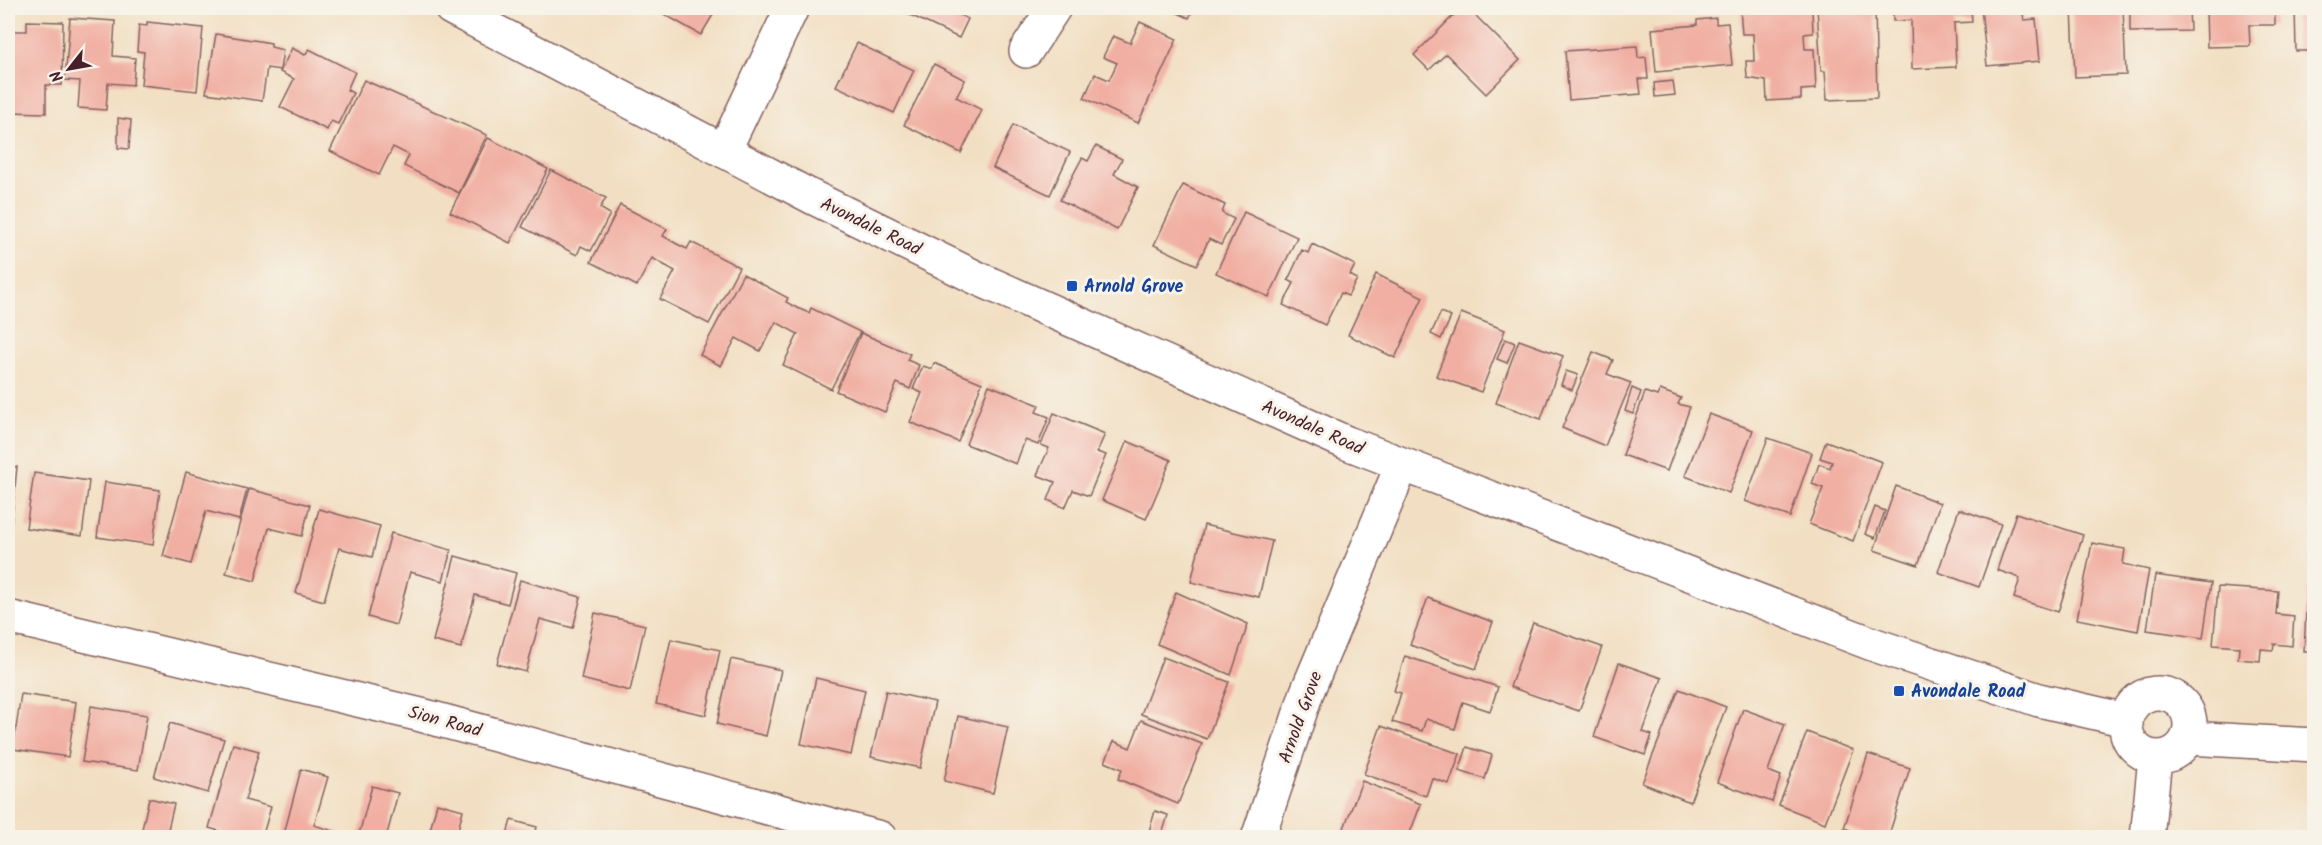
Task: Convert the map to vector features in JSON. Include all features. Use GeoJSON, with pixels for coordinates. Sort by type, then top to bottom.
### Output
{"type":"FeatureCollection","features":[{"type":"Feature","properties":{"kind":"street","name":"Avondale Road"},"geometry":{"type":"LineString","coordinates":[[451,8],[724,151],[977,278],[1347,443],[1875,645],[2039,700],[2128,714]]}},
{"type":"Feature","properties":{"kind":"street"},"geometry":{"type":"LineString","coordinates":[[724,151],[792,8]]}},
{"type":"Feature","properties":{"kind":"street"},"geometry":{"type":"LineString","coordinates":[[1026,51],[1054,8]]}},
{"type":"Feature","properties":{"kind":"street","name":"Arnold Grove"},"geometry":{"type":"LineString","coordinates":[[1258,837],[1307,692],[1402,465]]}},
{"type":"Feature","properties":{"kind":"street","name":"Sion Road"},"geometry":{"type":"LineString","coordinates":[[8,617],[421,714],[880,837]]}},
{"type":"Feature","properties":{"kind":"street"},"geometry":{"type":"LineString","coordinates":[[2168,694],[2185,707],[2190,717],[2188,738],[2175,754],[2155,758],[2136,749],[2126,730],[2128,714],[2146,695],[2168,694]]}},
{"type":"Feature","properties":{"kind":"street"},"geometry":{"type":"LineString","coordinates":[[2188,738],[2314,745]]}},
{"type":"Feature","properties":{"kind":"street"},"geometry":{"type":"LineString","coordinates":[[2147,837],[2155,758]]}},
{"type":"Feature","properties":{"kind":"building"},"geometry":{"type":"Polygon","coordinates":[[[653,8],[717,8],[701,35],[653,8]]]}},
{"type":"Feature","properties":{"kind":"building"},"geometry":{"type":"Polygon","coordinates":[[[908,8],[953,8],[952,11],[968,19],[959,38],[906,13],[908,8]]]}},
{"type":"Feature","properties":{"kind":"building"},"geometry":{"type":"Polygon","coordinates":[[[1167,8],[1194,8],[1189,18],[1167,8]]]}},
{"type":"Feature","properties":{"kind":"building"},"geometry":{"type":"Polygon","coordinates":[[[1461,8],[1468,8],[1520,60],[1486,94],[1446,54],[1429,70],[1414,55],[1461,8]]]}},
{"type":"Feature","properties":{"kind":"building"},"geometry":{"type":"Polygon","coordinates":[[[1740,8],[1812,8],[1813,33],[1804,34],[1805,49],[1814,49],[1816,89],[1801,90],[1801,99],[1767,101],[1766,81],[1747,78],[1746,61],[1754,61],[1753,34],[1742,34],[1740,8]]]}},
{"type":"Feature","properties":{"kind":"building"},"geometry":{"type":"Polygon","coordinates":[[[1817,8],[1875,8],[1877,98],[1827,100],[1825,71],[1821,71],[1817,8]]]}},
{"type":"Feature","properties":{"kind":"building"},"geometry":{"type":"Polygon","coordinates":[[[1893,8],[1971,8],[1972,22],[1954,23],[1956,67],[1912,69],[1911,20],[1893,21],[1893,8]]]}},
{"type":"Feature","properties":{"kind":"building"},"geometry":{"type":"Polygon","coordinates":[[[1981,8],[2022,8],[2024,20],[2036,19],[2040,61],[1987,66],[1981,8]]]}},
{"type":"Feature","properties":{"kind":"building"},"geometry":{"type":"Polygon","coordinates":[[[2072,8],[2123,8],[2126,75],[2075,77],[2072,8]]]}},
{"type":"Feature","properties":{"kind":"building"},"geometry":{"type":"Polygon","coordinates":[[[2130,8],[2189,8],[2190,31],[2130,32],[2130,8]]]}},
{"type":"Feature","properties":{"kind":"building"},"geometry":{"type":"Polygon","coordinates":[[[2206,8],[2275,8],[2275,25],[2249,25],[2250,46],[2207,47],[2206,8]]]}},
{"type":"Feature","properties":{"kind":"building"},"geometry":{"type":"Polygon","coordinates":[[[2295,8],[2314,8],[2314,51],[2296,51],[2295,8]]]}},
{"type":"Feature","properties":{"kind":"building"},"geometry":{"type":"Polygon","coordinates":[[[70,18],[115,21],[113,56],[135,58],[133,85],[108,83],[106,110],[78,108],[80,81],[65,80],[70,18]]]}},
{"type":"Feature","properties":{"kind":"building"},"geometry":{"type":"Polygon","coordinates":[[[1716,18],[1716,24],[1728,23],[1732,65],[1656,72],[1652,29],[1697,25],[1697,20],[1716,18]]]}},
{"type":"Feature","properties":{"kind":"building"},"geometry":{"type":"Polygon","coordinates":[[[27,21],[63,22],[62,85],[46,85],[46,113],[8,112],[8,31],[27,31],[27,21]]]}},
{"type":"Feature","properties":{"kind":"building"},"geometry":{"type":"Polygon","coordinates":[[[147,22],[203,28],[197,91],[141,85],[144,52],[137,51],[139,25],[147,26],[147,22]]]}},
{"type":"Feature","properties":{"kind":"building"},"geometry":{"type":"Polygon","coordinates":[[[1140,22],[1177,39],[1138,123],[1084,98],[1095,74],[1109,80],[1117,63],[1103,57],[1113,36],[1130,43],[1140,22]]]}},
{"type":"Feature","properties":{"kind":"building"},"geometry":{"type":"Polygon","coordinates":[[[216,34],[271,43],[271,47],[283,50],[280,70],[267,68],[262,101],[206,93],[216,34]]]}},
{"type":"Feature","properties":{"kind":"building"},"geometry":{"type":"Polygon","coordinates":[[[857,43],[914,70],[894,113],[836,86],[857,43]]]}},
{"type":"Feature","properties":{"kind":"building"},"geometry":{"type":"Polygon","coordinates":[[[1637,46],[1638,58],[1646,57],[1648,79],[1639,79],[1641,94],[1569,100],[1565,51],[1637,46]]]}},
{"type":"Feature","properties":{"kind":"building"},"geometry":{"type":"Polygon","coordinates":[[[292,48],[305,55],[309,49],[355,72],[347,90],[353,93],[338,124],[331,121],[327,130],[280,107],[294,79],[280,72],[292,48]]]}},
{"type":"Feature","properties":{"kind":"building"},"geometry":{"type":"Polygon","coordinates":[[[934,64],[965,80],[956,97],[982,110],[961,153],[904,125],[934,64]]]}},
{"type":"Feature","properties":{"kind":"building"},"geometry":{"type":"Polygon","coordinates":[[[364,80],[487,135],[459,193],[404,166],[409,155],[393,147],[379,175],[330,151],[364,80]]]}},
{"type":"Feature","properties":{"kind":"building"},"geometry":{"type":"Polygon","coordinates":[[[1673,81],[1675,95],[1655,97],[1654,83],[1673,81]]]}},
{"type":"Feature","properties":{"kind":"building"},"geometry":{"type":"Polygon","coordinates":[[[118,118],[131,120],[129,149],[118,148],[118,118]]]}},
{"type":"Feature","properties":{"kind":"building"},"geometry":{"type":"Polygon","coordinates":[[[1013,125],[1070,152],[1050,195],[993,168],[1013,125]]]}},
{"type":"Feature","properties":{"kind":"building"},"geometry":{"type":"Polygon","coordinates":[[[488,138],[548,169],[510,243],[450,212],[488,138]]]}},
{"type":"Feature","properties":{"kind":"building"},"geometry":{"type":"Polygon","coordinates":[[[1096,146],[1122,159],[1114,174],[1138,187],[1117,230],[1060,200],[1082,158],[1088,161],[1096,146]]]}},
{"type":"Feature","properties":{"kind":"building"},"geometry":{"type":"Polygon","coordinates":[[[551,170],[606,198],[600,208],[610,214],[591,251],[581,246],[577,255],[522,227],[551,170]]]}},
{"type":"Feature","properties":{"kind":"building"},"geometry":{"type":"Polygon","coordinates":[[[1183,185],[1225,205],[1222,213],[1234,219],[1221,245],[1209,239],[1197,265],[1154,245],[1183,185]]]}},
{"type":"Feature","properties":{"kind":"building"},"geometry":{"type":"Polygon","coordinates":[[[620,205],[667,229],[663,236],[677,244],[687,249],[691,242],[739,267],[709,324],[660,299],[675,271],[652,258],[637,286],[591,262],[620,205]]]}},
{"type":"Feature","properties":{"kind":"building"},"geometry":{"type":"Polygon","coordinates":[[[1244,212],[1297,237],[1269,297],[1216,273],[1244,212]]]}},
{"type":"Feature","properties":{"kind":"building"},"geometry":{"type":"Polygon","coordinates":[[[1312,244],[1355,265],[1350,275],[1357,279],[1348,296],[1341,293],[1325,325],[1283,305],[1294,283],[1288,280],[1302,250],[1308,253],[1312,244]]]}},
{"type":"Feature","properties":{"kind":"building"},"geometry":{"type":"Polygon","coordinates":[[[743,274],[788,298],[786,302],[797,308],[809,313],[811,308],[860,332],[831,389],[783,365],[798,334],[776,322],[760,351],[736,338],[721,366],[700,355],[743,274]]]}},
{"type":"Feature","properties":{"kind":"building"},"geometry":{"type":"Polygon","coordinates":[[[1376,274],[1423,297],[1395,358],[1348,335],[1376,274]]]}},
{"type":"Feature","properties":{"kind":"building"},"geometry":{"type":"Polygon","coordinates":[[[1441,312],[1451,317],[1441,339],[1431,334],[1441,312]]]}},
{"type":"Feature","properties":{"kind":"building"},"geometry":{"type":"Polygon","coordinates":[[[1461,313],[1505,330],[1481,392],[1436,376],[1461,313]]]}},
{"type":"Feature","properties":{"kind":"building"},"geometry":{"type":"Polygon","coordinates":[[[861,333],[910,354],[907,360],[919,365],[910,389],[897,383],[885,412],[836,391],[861,333]]]}},
{"type":"Feature","properties":{"kind":"building"},"geometry":{"type":"Polygon","coordinates":[[[1505,339],[1515,343],[1507,363],[1497,359],[1505,339]]]}},
{"type":"Feature","properties":{"kind":"building"},"geometry":{"type":"Polygon","coordinates":[[[1519,340],[1563,356],[1541,419],[1496,403],[1519,340]]]}},
{"type":"Feature","properties":{"kind":"building"},"geometry":{"type":"Polygon","coordinates":[[[1593,352],[1613,360],[1607,374],[1631,383],[1605,446],[1562,428],[1593,352]]]}},
{"type":"Feature","properties":{"kind":"building"},"geometry":{"type":"Polygon","coordinates":[[[934,363],[982,383],[958,442],[910,422],[922,393],[913,389],[923,366],[932,369],[934,363]]]}},
{"type":"Feature","properties":{"kind":"building"},"geometry":{"type":"Polygon","coordinates":[[[1566,371],[1578,375],[1572,390],[1561,385],[1566,371]]]}},
{"type":"Feature","properties":{"kind":"building"},"geometry":{"type":"Polygon","coordinates":[[[989,385],[1039,405],[1036,412],[1049,417],[1038,445],[1025,440],[1016,464],[966,444],[989,385]]]}},
{"type":"Feature","properties":{"kind":"building"},"geometry":{"type":"Polygon","coordinates":[[[1632,388],[1641,392],[1633,414],[1625,411],[1632,388]]]}},
{"type":"Feature","properties":{"kind":"building"},"geometry":{"type":"Polygon","coordinates":[[[1660,390],[1681,398],[1678,404],[1690,407],[1667,471],[1623,455],[1645,392],[1657,396],[1660,390]]]}},
{"type":"Feature","properties":{"kind":"building"},"geometry":{"type":"Polygon","coordinates":[[[1054,413],[1105,434],[1097,452],[1106,455],[1089,496],[1073,490],[1065,508],[1048,500],[1055,482],[1037,475],[1049,448],[1041,445],[1054,413]]]}},
{"type":"Feature","properties":{"kind":"building"},"geometry":{"type":"Polygon","coordinates":[[[1709,414],[1753,430],[1729,493],[1685,476],[1709,414]]]}},
{"type":"Feature","properties":{"kind":"building"},"geometry":{"type":"Polygon","coordinates":[[[1768,438],[1812,453],[1790,517],[1745,501],[1768,438]]]}},
{"type":"Feature","properties":{"kind":"building"},"geometry":{"type":"Polygon","coordinates":[[[1127,441],[1171,460],[1146,519],[1102,500],[1127,441]]]}},
{"type":"Feature","properties":{"kind":"building"},"geometry":{"type":"Polygon","coordinates":[[[1826,441],[1882,462],[1853,541],[1809,524],[1823,488],[1812,484],[1819,464],[1830,468],[1832,462],[1820,458],[1826,441]]]}},
{"type":"Feature","properties":{"kind":"building"},"geometry":{"type":"Polygon","coordinates":[[[8,466],[17,467],[11,526],[8,525],[8,466]]]}},
{"type":"Feature","properties":{"kind":"building"},"geometry":{"type":"Polygon","coordinates":[[[186,472],[247,489],[239,520],[206,511],[191,564],[163,556],[186,472]]]}},
{"type":"Feature","properties":{"kind":"building"},"geometry":{"type":"Polygon","coordinates":[[[34,473],[89,481],[82,536],[26,528],[34,473]]]}},
{"type":"Feature","properties":{"kind":"building"},"geometry":{"type":"Polygon","coordinates":[[[105,482],[160,490],[153,545],[97,537],[105,482]]]}},
{"type":"Feature","properties":{"kind":"building"},"geometry":{"type":"Polygon","coordinates":[[[1896,486],[1940,503],[1918,565],[1874,550],[1896,486]]]}},
{"type":"Feature","properties":{"kind":"building"},"geometry":{"type":"Polygon","coordinates":[[[249,489],[310,505],[302,536],[269,528],[255,581],[226,573],[249,489]]]}},
{"type":"Feature","properties":{"kind":"building"},"geometry":{"type":"Polygon","coordinates":[[[1875,507],[1885,511],[1875,538],[1865,534],[1875,507]]]}},
{"type":"Feature","properties":{"kind":"building"},"geometry":{"type":"Polygon","coordinates":[[[319,509],[380,526],[372,557],[339,548],[324,601],[296,593],[319,509]]]}},
{"type":"Feature","properties":{"kind":"building"},"geometry":{"type":"Polygon","coordinates":[[[1959,509],[2001,524],[1979,587],[1938,572],[1959,509]]]}},
{"type":"Feature","properties":{"kind":"building"},"geometry":{"type":"Polygon","coordinates":[[[2016,513],[2083,535],[2058,612],[2014,598],[2020,578],[1997,570],[2016,513]]]}},
{"type":"Feature","properties":{"kind":"building"},"geometry":{"type":"Polygon","coordinates":[[[1204,525],[1272,541],[1259,597],[1191,582],[1204,525]]]}},
{"type":"Feature","properties":{"kind":"building"},"geometry":{"type":"Polygon","coordinates":[[[391,533],[451,550],[443,581],[410,572],[396,625],[368,617],[391,533]]]}},
{"type":"Feature","properties":{"kind":"building"},"geometry":{"type":"Polygon","coordinates":[[[2092,543],[2125,549],[2123,564],[2149,570],[2138,631],[2077,619],[2092,543]]]}},
{"type":"Feature","properties":{"kind":"building"},"geometry":{"type":"Polygon","coordinates":[[[455,556],[516,573],[508,604],[475,595],[461,648],[433,641],[455,556]]]}},
{"type":"Feature","properties":{"kind":"building"},"geometry":{"type":"Polygon","coordinates":[[[2155,575],[2211,583],[2203,638],[2147,630],[2155,575]]]}},
{"type":"Feature","properties":{"kind":"building"},"geometry":{"type":"Polygon","coordinates":[[[520,580],[581,597],[573,628],[540,619],[526,672],[497,664],[520,580]]]}},
{"type":"Feature","properties":{"kind":"building"},"geometry":{"type":"Polygon","coordinates":[[[2218,587],[2278,591],[2276,614],[2294,616],[2292,646],[2274,644],[2273,650],[2261,649],[2260,661],[2238,659],[2239,647],[2213,645],[2218,587]]]}},
{"type":"Feature","properties":{"kind":"building"},"geometry":{"type":"Polygon","coordinates":[[[2307,589],[2314,589],[2314,652],[2304,652],[2307,589]]]}},
{"type":"Feature","properties":{"kind":"building"},"geometry":{"type":"Polygon","coordinates":[[[1176,592],[1248,624],[1231,675],[1157,644],[1176,592]]]}},
{"type":"Feature","properties":{"kind":"building"},"geometry":{"type":"Polygon","coordinates":[[[1428,598],[1493,622],[1476,669],[1410,645],[1428,598]]]}},
{"type":"Feature","properties":{"kind":"building"},"geometry":{"type":"Polygon","coordinates":[[[595,613],[645,625],[630,691],[581,679],[595,613]]]}},
{"type":"Feature","properties":{"kind":"building"},"geometry":{"type":"Polygon","coordinates":[[[1533,623],[1602,647],[1579,711],[1510,687],[1533,623]]]}},
{"type":"Feature","properties":{"kind":"building"},"geometry":{"type":"Polygon","coordinates":[[[671,639],[720,650],[706,715],[656,704],[671,639]]]}},
{"type":"Feature","properties":{"kind":"building"},"geometry":{"type":"Polygon","coordinates":[[[1405,656],[1498,687],[1490,711],[1463,702],[1455,729],[1426,719],[1422,731],[1392,722],[1401,693],[1394,691],[1405,656]]]}},
{"type":"Feature","properties":{"kind":"building"},"geometry":{"type":"Polygon","coordinates":[[[1163,657],[1229,682],[1207,739],[1141,714],[1163,657]]]}},
{"type":"Feature","properties":{"kind":"building"},"geometry":{"type":"Polygon","coordinates":[[[731,659],[781,670],[766,736],[717,724],[731,659]]]}},
{"type":"Feature","properties":{"kind":"building"},"geometry":{"type":"Polygon","coordinates":[[[1619,663],[1662,678],[1643,732],[1652,735],[1645,755],[1594,737],[1619,663]]]}},
{"type":"Feature","properties":{"kind":"building"},"geometry":{"type":"Polygon","coordinates":[[[816,678],[865,690],[851,755],[801,744],[816,678]]]}},
{"type":"Feature","properties":{"kind":"building"},"geometry":{"type":"Polygon","coordinates":[[[1679,689],[1726,707],[1690,802],[1642,783],[1679,689]]]}},
{"type":"Feature","properties":{"kind":"building"},"geometry":{"type":"Polygon","coordinates":[[[886,691],[935,702],[920,768],[871,757],[886,691]]]}},
{"type":"Feature","properties":{"kind":"building"},"geometry":{"type":"Polygon","coordinates":[[[21,694],[76,702],[68,757],[13,749],[21,694]]]}},
{"type":"Feature","properties":{"kind":"building"},"geometry":{"type":"Polygon","coordinates":[[[91,706],[147,715],[138,770],[82,762],[91,706]]]}},
{"type":"Feature","properties":{"kind":"building"},"geometry":{"type":"Polygon","coordinates":[[[1743,709],[1785,724],[1768,771],[1781,776],[1772,802],[1717,782],[1743,709]]]}},
{"type":"Feature","properties":{"kind":"building"},"geometry":{"type":"Polygon","coordinates":[[[958,716],[1008,727],[993,793],[944,781],[958,716]]]}},
{"type":"Feature","properties":{"kind":"building"},"geometry":{"type":"Polygon","coordinates":[[[1141,720],[1202,744],[1178,804],[1118,779],[1122,769],[1105,762],[1114,741],[1130,748],[1141,720]]]}},
{"type":"Feature","properties":{"kind":"building"},"geometry":{"type":"Polygon","coordinates":[[[170,723],[224,739],[208,793],[154,777],[170,723]]]}},
{"type":"Feature","properties":{"kind":"building"},"geometry":{"type":"Polygon","coordinates":[[[1381,726],[1460,754],[1449,784],[1432,778],[1426,796],[1364,774],[1381,726]]]}},
{"type":"Feature","properties":{"kind":"building"},"geometry":{"type":"Polygon","coordinates":[[[1807,732],[1853,750],[1825,823],[1779,805],[1807,732]]]}},
{"type":"Feature","properties":{"kind":"building"},"geometry":{"type":"Polygon","coordinates":[[[233,744],[259,751],[245,800],[271,807],[262,838],[242,838],[209,828],[233,744]]]}},
{"type":"Feature","properties":{"kind":"building"},"geometry":{"type":"Polygon","coordinates":[[[1467,747],[1492,755],[1485,779],[1459,771],[1467,747]]]}},
{"type":"Feature","properties":{"kind":"building"},"geometry":{"type":"Polygon","coordinates":[[[1868,754],[1910,768],[1888,838],[1873,838],[1844,828],[1868,754]]]}},
{"type":"Feature","properties":{"kind":"building"},"geometry":{"type":"Polygon","coordinates":[[[301,769],[328,777],[314,825],[340,833],[338,838],[283,838],[301,769]]]}},
{"type":"Feature","properties":{"kind":"building"},"geometry":{"type":"Polygon","coordinates":[[[1362,781],[1421,804],[1408,838],[1341,836],[1362,781]]]}},
{"type":"Feature","properties":{"kind":"building"},"geometry":{"type":"Polygon","coordinates":[[[372,786],[398,793],[386,838],[358,838],[372,786]]]}},
{"type":"Feature","properties":{"kind":"building"},"geometry":{"type":"Polygon","coordinates":[[[149,798],[174,804],[166,838],[140,838],[149,798]]]}},
{"type":"Feature","properties":{"kind":"building"},"geometry":{"type":"Polygon","coordinates":[[[437,803],[463,810],[456,838],[428,838],[437,803]]]}},
{"type":"Feature","properties":{"kind":"building"},"geometry":{"type":"Polygon","coordinates":[[[1155,811],[1168,815],[1161,838],[1147,838],[1155,811]]]}},
{"type":"Feature","properties":{"kind":"building"},"geometry":{"type":"Polygon","coordinates":[[[511,820],[537,827],[534,838],[506,838],[511,820]]]}},
{"type":"Feature","properties":{"kind":"building"},"geometry":{"type":"Polygon","coordinates":[[[576,833],[589,837],[589,838],[575,838],[576,833]]]}},
{"type":"Feature","properties":{"kind":"place","name":"Arnold Grove"},"geometry":{"type":"Point","coordinates":[1072,286]}},
{"type":"Feature","properties":{"kind":"place","name":"Avondale Road"},"geometry":{"type":"Point","coordinates":[1899,691]}}]}
